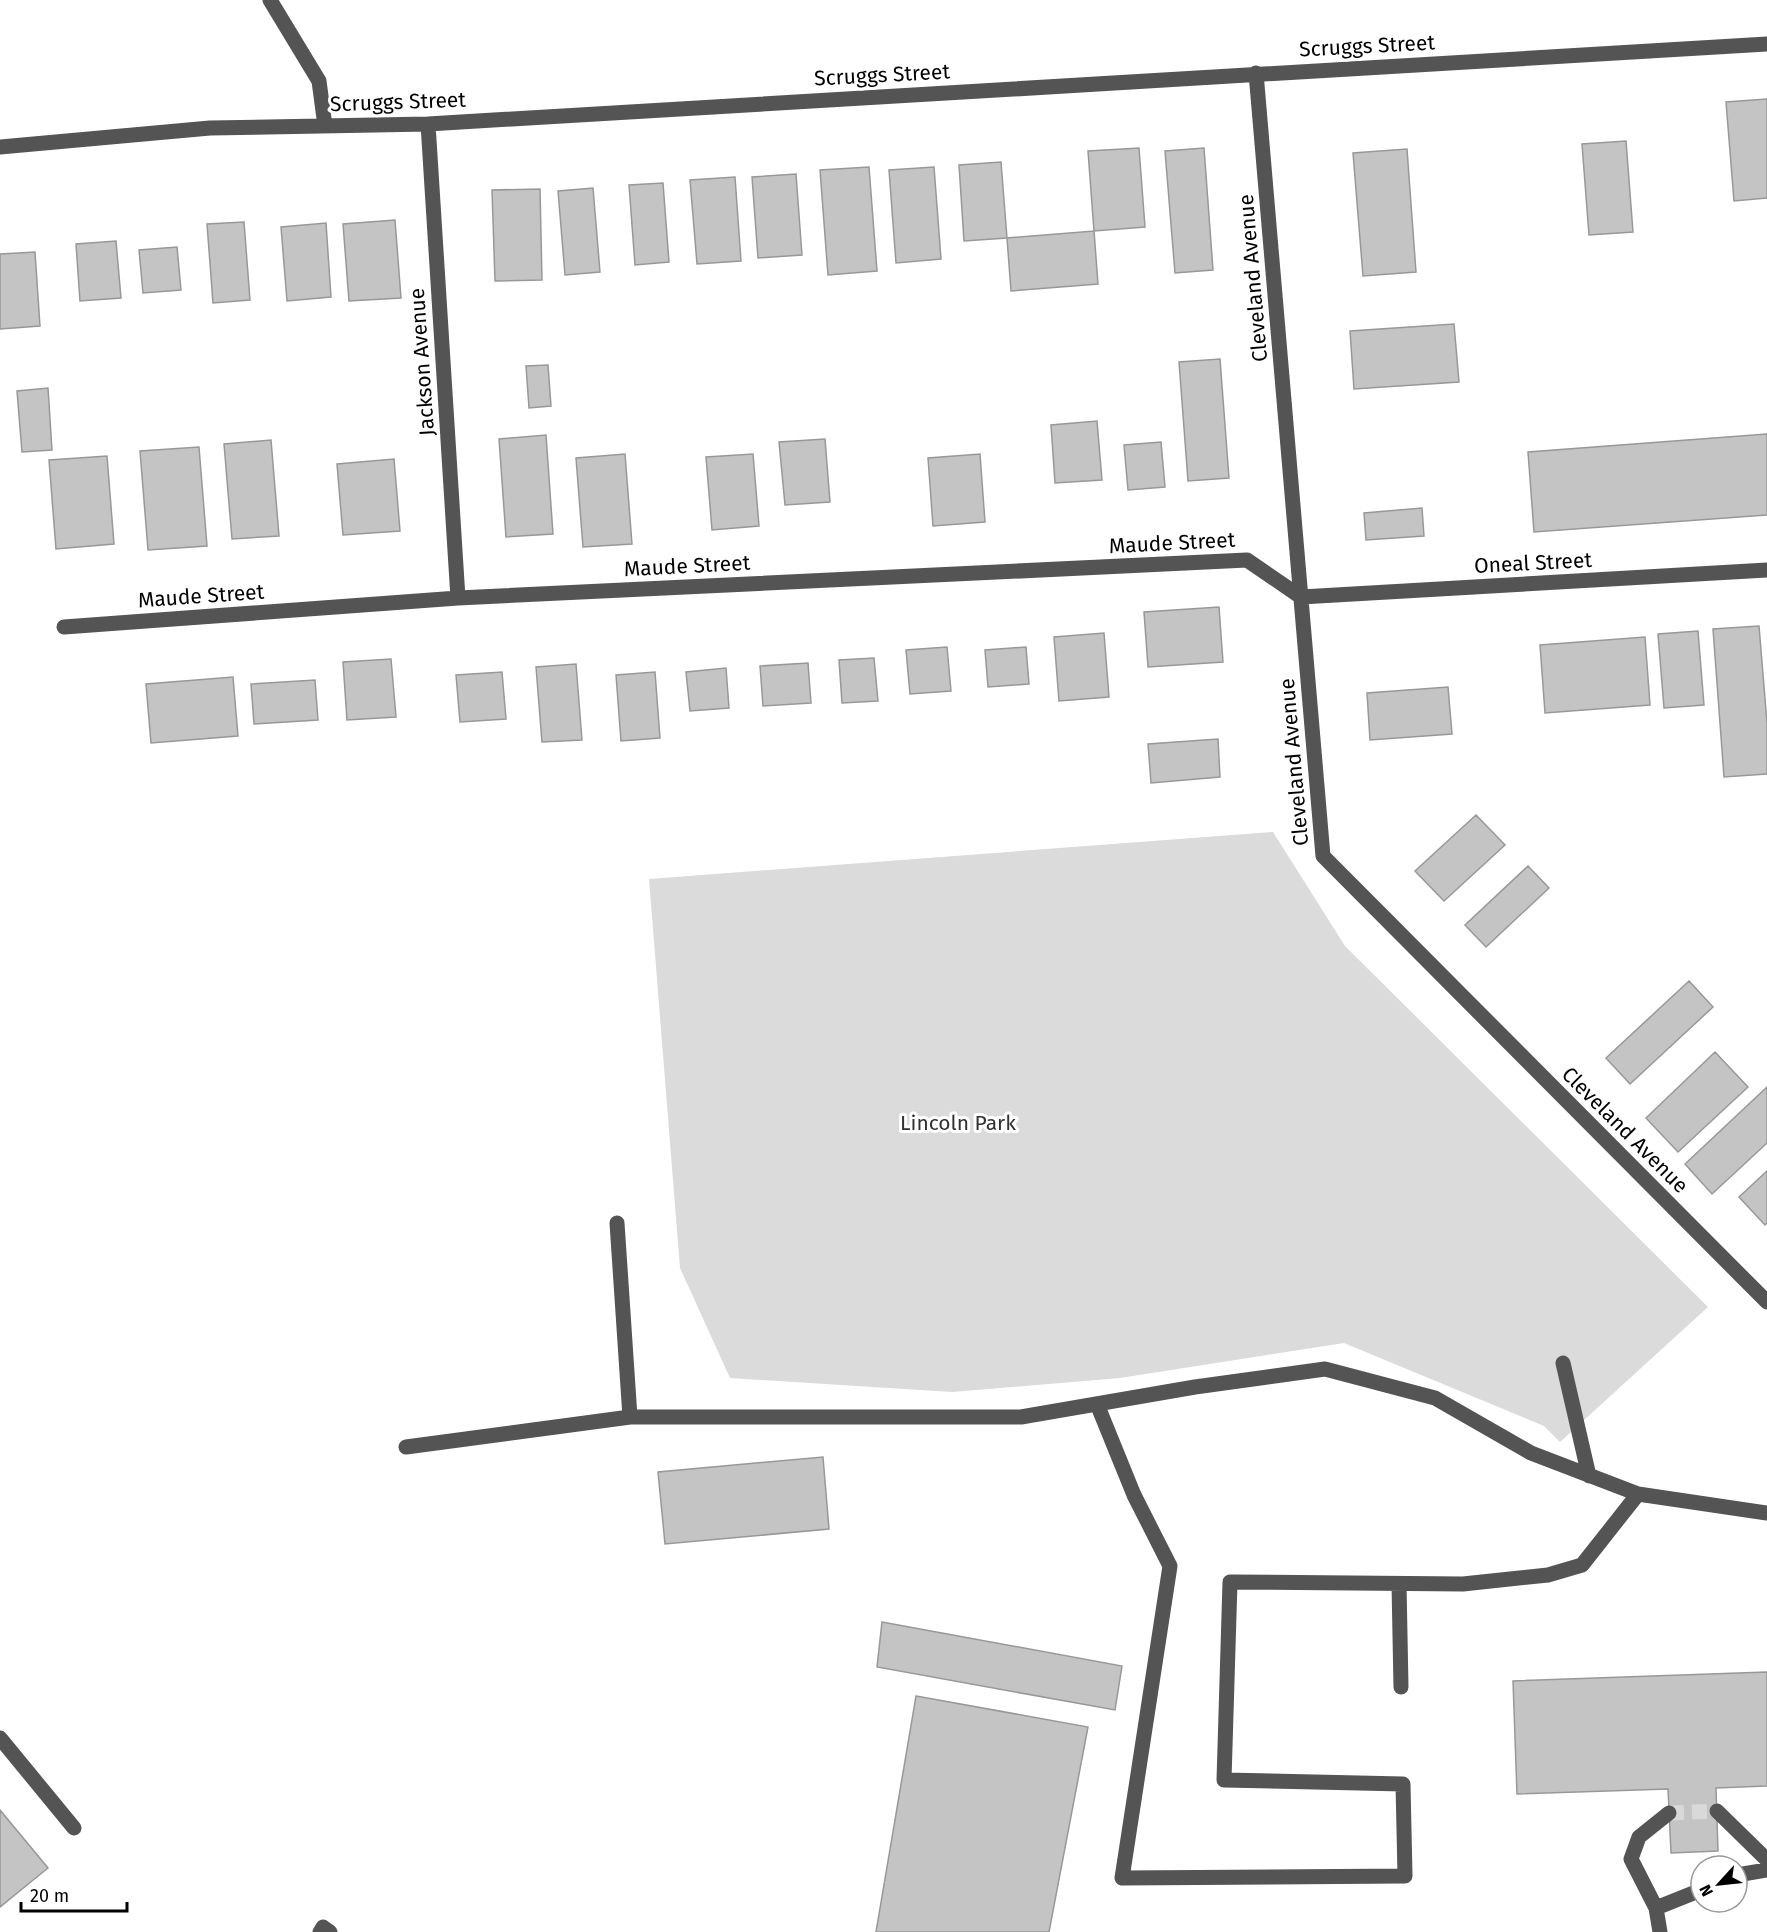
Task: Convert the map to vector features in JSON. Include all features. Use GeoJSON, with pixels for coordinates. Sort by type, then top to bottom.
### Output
{"type":"FeatureCollection","features":[{"type":"Feature","properties":{"kind":"street"},"geometry":{"type":"LineString","coordinates":[[270,0],[319,81],[325,126]]}},
{"type":"Feature","properties":{"kind":"street","name":"Scruggs Street"},"geometry":{"type":"LineString","coordinates":[[0,147],[210,128],[428,124],[1767,44]]}},
{"type":"Feature","properties":{"kind":"street","name":"Cleveland Avenue"},"geometry":{"type":"LineString","coordinates":[[1256,73],[1323,856],[1767,1302]]}},
{"type":"Feature","properties":{"kind":"street","name":"Jackson Avenue"},"geometry":{"type":"LineString","coordinates":[[428,124],[458,598]]}},
{"type":"Feature","properties":{"kind":"street","name":"Maude Street"},"geometry":{"type":"LineString","coordinates":[[64,627],[458,598],[1247,560],[1301,597]]}},
{"type":"Feature","properties":{"kind":"street","name":"Oneal Street"},"geometry":{"type":"LineString","coordinates":[[1301,597],[1767,570]]}},
{"type":"Feature","properties":{"kind":"street"},"geometry":{"type":"LineString","coordinates":[[617,1223],[630,1416]]}},
{"type":"Feature","properties":{"kind":"street"},"geometry":{"type":"LineString","coordinates":[[1563,1363],[1589,1476]]}},
{"type":"Feature","properties":{"kind":"street"},"geometry":{"type":"LineString","coordinates":[[406,1446],[630,1416],[1020,1417],[1195,1387],[1325,1369],[1435,1398],[1531,1453],[1638,1494],[1767,1513]]}},
{"type":"Feature","properties":{"kind":"street"},"geometry":{"type":"LineString","coordinates":[[1097,1404],[1134,1495],[1170,1566],[1122,1878],[1405,1876],[1403,1784],[1224,1780],[1230,1582],[1463,1584],[1548,1575],[1582,1565],[1638,1494]]}},
{"type":"Feature","properties":{"kind":"street"},"geometry":{"type":"LineString","coordinates":[[1399,1584],[1401,1687]]}},
{"type":"Feature","properties":{"kind":"street"},"geometry":{"type":"LineString","coordinates":[[0,1738],[74,1828]]}},
{"type":"Feature","properties":{"kind":"street"},"geometry":{"type":"LineString","coordinates":[[1717,1811],[1767,1860]]}},
{"type":"Feature","properties":{"kind":"street"},"geometry":{"type":"LineString","coordinates":[[1660,1932],[1656,1908],[1631,1859],[1639,1837],[1669,1813]]}},
{"type":"Feature","properties":{"kind":"street"},"geometry":{"type":"LineString","coordinates":[[1749,1873],[1767,1870]]}},
{"type":"Feature","properties":{"kind":"street"},"geometry":{"type":"LineString","coordinates":[[1656,1908],[1689,1895]]}},
{"type":"Feature","properties":{"kind":"street"},"geometry":{"type":"LineString","coordinates":[[320,1932],[323,1927],[330,1932]]}},
{"type":"Feature","properties":{"kind":"green space","name":"Lincoln Park"},"geometry":{"type":"Polygon","coordinates":[[[1273,832],[1345,946],[1708,1307],[1560,1442],[1544,1426],[1344,1343],[1120,1378],[952,1392],[730,1378],[680,1268],[649,879],[1273,832]]]}},
{"type":"Feature","properties":{"kind":"building"},"geometry":{"type":"Polygon","coordinates":[[[1767,99],[1767,198],[1734,201],[1726,102],[1767,99]]]}},
{"type":"Feature","properties":{"kind":"building"},"geometry":{"type":"Polygon","coordinates":[[[1626,141],[1633,232],[1589,235],[1582,144],[1626,141]]]}},
{"type":"Feature","properties":{"kind":"building"},"geometry":{"type":"Polygon","coordinates":[[[1139,148],[1145,227],[1094,231],[1088,151],[1139,148]]]}},
{"type":"Feature","properties":{"kind":"building"},"geometry":{"type":"Polygon","coordinates":[[[1204,148],[1213,270],[1175,273],[1165,151],[1204,148]]]}},
{"type":"Feature","properties":{"kind":"building"},"geometry":{"type":"Polygon","coordinates":[[[1407,149],[1416,272],[1363,276],[1353,153],[1407,149]]]}},
{"type":"Feature","properties":{"kind":"building"},"geometry":{"type":"Polygon","coordinates":[[[1001,162],[1007,238],[964,241],[959,165],[1001,162]]]}},
{"type":"Feature","properties":{"kind":"building"},"geometry":{"type":"Polygon","coordinates":[[[869,167],[877,271],[828,275],[820,170],[869,167]]]}},
{"type":"Feature","properties":{"kind":"building"},"geometry":{"type":"Polygon","coordinates":[[[934,167],[941,259],[896,263],[889,170],[934,167]]]}},
{"type":"Feature","properties":{"kind":"building"},"geometry":{"type":"Polygon","coordinates":[[[796,174],[802,255],[758,258],[752,177],[796,174]]]}},
{"type":"Feature","properties":{"kind":"building"},"geometry":{"type":"Polygon","coordinates":[[[735,177],[741,261],[697,264],[690,180],[735,177]]]}},
{"type":"Feature","properties":{"kind":"building"},"geometry":{"type":"Polygon","coordinates":[[[663,183],[669,262],[635,265],[629,185],[663,183]]]}},
{"type":"Feature","properties":{"kind":"building"},"geometry":{"type":"Polygon","coordinates":[[[593,188],[600,272],[565,275],[558,191],[593,188]]]}},
{"type":"Feature","properties":{"kind":"building"},"geometry":{"type":"Polygon","coordinates":[[[540,189],[542,280],[495,281],[492,190],[540,189]]]}},
{"type":"Feature","properties":{"kind":"building"},"geometry":{"type":"Polygon","coordinates":[[[395,220],[401,298],[349,301],[343,224],[395,220]]]}},
{"type":"Feature","properties":{"kind":"building"},"geometry":{"type":"Polygon","coordinates":[[[244,222],[250,300],[213,303],[207,224],[244,222]]]}},
{"type":"Feature","properties":{"kind":"building"},"geometry":{"type":"Polygon","coordinates":[[[326,223],[331,297],[287,301],[281,227],[326,223]]]}},
{"type":"Feature","properties":{"kind":"building"},"geometry":{"type":"Polygon","coordinates":[[[1094,231],[1098,284],[1011,291],[1007,238],[1094,231]]]}},
{"type":"Feature","properties":{"kind":"building"},"geometry":{"type":"Polygon","coordinates":[[[116,241],[121,298],[80,301],[76,244],[116,241]]]}},
{"type":"Feature","properties":{"kind":"building"},"geometry":{"type":"Polygon","coordinates":[[[177,247],[181,290],[143,293],[139,250],[177,247]]]}},
{"type":"Feature","properties":{"kind":"building"},"geometry":{"type":"Polygon","coordinates":[[[35,252],[40,326],[0,329],[0,254],[35,252]]]}},
{"type":"Feature","properties":{"kind":"building"},"geometry":{"type":"Polygon","coordinates":[[[1454,324],[1459,382],[1354,389],[1350,331],[1454,324]]]}},
{"type":"Feature","properties":{"kind":"building"},"geometry":{"type":"Polygon","coordinates":[[[1220,359],[1229,478],[1188,481],[1179,362],[1220,359]]]}},
{"type":"Feature","properties":{"kind":"building"},"geometry":{"type":"Polygon","coordinates":[[[548,365],[551,406],[529,408],[526,366],[548,365]]]}},
{"type":"Feature","properties":{"kind":"building"},"geometry":{"type":"Polygon","coordinates":[[[48,388],[52,450],[22,452],[17,391],[48,388]]]}},
{"type":"Feature","properties":{"kind":"building"},"geometry":{"type":"Polygon","coordinates":[[[1097,421],[1102,480],[1055,483],[1051,425],[1097,421]]]}},
{"type":"Feature","properties":{"kind":"building"},"geometry":{"type":"Polygon","coordinates":[[[1767,434],[1767,515],[1534,532],[1528,452],[1767,434]]]}},
{"type":"Feature","properties":{"kind":"building"},"geometry":{"type":"Polygon","coordinates":[[[546,435],[553,534],[506,537],[499,439],[546,435]]]}},
{"type":"Feature","properties":{"kind":"building"},"geometry":{"type":"Polygon","coordinates":[[[825,439],[830,502],[785,505],[779,442],[825,439]]]}},
{"type":"Feature","properties":{"kind":"building"},"geometry":{"type":"Polygon","coordinates":[[[271,440],[279,536],[232,539],[224,444],[271,440]]]}},
{"type":"Feature","properties":{"kind":"building"},"geometry":{"type":"Polygon","coordinates":[[[1161,442],[1165,487],[1128,490],[1124,445],[1161,442]]]}},
{"type":"Feature","properties":{"kind":"building"},"geometry":{"type":"Polygon","coordinates":[[[199,447],[207,546],[148,550],[140,451],[199,447]]]}},
{"type":"Feature","properties":{"kind":"building"},"geometry":{"type":"Polygon","coordinates":[[[625,454],[632,544],[583,547],[576,458],[625,454]]]}},
{"type":"Feature","properties":{"kind":"building"},"geometry":{"type":"Polygon","coordinates":[[[753,454],[759,526],[712,530],[706,457],[753,454]]]}},
{"type":"Feature","properties":{"kind":"building"},"geometry":{"type":"Polygon","coordinates":[[[980,454],[985,522],[933,526],[928,458],[980,454]]]}},
{"type":"Feature","properties":{"kind":"building"},"geometry":{"type":"Polygon","coordinates":[[[107,456],[114,544],[56,549],[49,460],[107,456]]]}},
{"type":"Feature","properties":{"kind":"building"},"geometry":{"type":"Polygon","coordinates":[[[394,459],[400,531],[343,535],[337,464],[394,459]]]}},
{"type":"Feature","properties":{"kind":"building"},"geometry":{"type":"Polygon","coordinates":[[[1422,508],[1424,536],[1366,540],[1364,513],[1422,508]]]}},
{"type":"Feature","properties":{"kind":"building"},"geometry":{"type":"Polygon","coordinates":[[[1219,607],[1223,662],[1148,667],[1144,612],[1219,607]]]}},
{"type":"Feature","properties":{"kind":"building"},"geometry":{"type":"Polygon","coordinates":[[[1759,626],[1767,723],[1767,774],[1724,777],[1713,629],[1759,626]]]}},
{"type":"Feature","properties":{"kind":"building"},"geometry":{"type":"Polygon","coordinates":[[[1698,631],[1704,705],[1664,708],[1658,634],[1698,631]]]}},
{"type":"Feature","properties":{"kind":"building"},"geometry":{"type":"Polygon","coordinates":[[[1104,633],[1109,697],[1059,701],[1054,637],[1104,633]]]}},
{"type":"Feature","properties":{"kind":"building"},"geometry":{"type":"Polygon","coordinates":[[[1645,637],[1650,705],[1545,713],[1540,645],[1645,637]]]}},
{"type":"Feature","properties":{"kind":"building"},"geometry":{"type":"Polygon","coordinates":[[[947,647],[951,691],[910,694],[906,650],[947,647]]]}},
{"type":"Feature","properties":{"kind":"building"},"geometry":{"type":"Polygon","coordinates":[[[1026,647],[1029,684],[988,687],[985,650],[1026,647]]]}},
{"type":"Feature","properties":{"kind":"building"},"geometry":{"type":"Polygon","coordinates":[[[874,658],[878,701],[842,703],[839,660],[874,658]]]}},
{"type":"Feature","properties":{"kind":"building"},"geometry":{"type":"Polygon","coordinates":[[[391,659],[396,717],[347,720],[343,662],[391,659]]]}},
{"type":"Feature","properties":{"kind":"building"},"geometry":{"type":"Polygon","coordinates":[[[808,663],[811,703],[763,706],[760,666],[808,663]]]}},
{"type":"Feature","properties":{"kind":"building"},"geometry":{"type":"Polygon","coordinates":[[[576,664],[582,740],[542,742],[536,667],[576,664]]]}},
{"type":"Feature","properties":{"kind":"building"},"geometry":{"type":"Polygon","coordinates":[[[726,668],[729,708],[690,711],[686,672],[726,668]]]}},
{"type":"Feature","properties":{"kind":"building"},"geometry":{"type":"Polygon","coordinates":[[[502,672],[506,719],[460,722],[456,675],[502,672]]]}},
{"type":"Feature","properties":{"kind":"building"},"geometry":{"type":"Polygon","coordinates":[[[655,672],[660,738],[621,741],[616,675],[655,672]]]}},
{"type":"Feature","properties":{"kind":"building"},"geometry":{"type":"Polygon","coordinates":[[[233,677],[238,736],[151,743],[146,684],[233,677]]]}},
{"type":"Feature","properties":{"kind":"building"},"geometry":{"type":"Polygon","coordinates":[[[315,680],[318,720],[254,724],[251,684],[315,680]]]}},
{"type":"Feature","properties":{"kind":"building"},"geometry":{"type":"Polygon","coordinates":[[[1448,687],[1452,734],[1370,740],[1367,693],[1448,687]]]}},
{"type":"Feature","properties":{"kind":"building"},"geometry":{"type":"Polygon","coordinates":[[[1218,739],[1220,777],[1151,783],[1148,744],[1218,739]]]}},
{"type":"Feature","properties":{"kind":"building"},"geometry":{"type":"Polygon","coordinates":[[[1476,815],[1505,845],[1444,901],[1415,871],[1476,815]]]}},
{"type":"Feature","properties":{"kind":"building"},"geometry":{"type":"Polygon","coordinates":[[[1528,866],[1549,888],[1486,947],[1465,925],[1528,866]]]}},
{"type":"Feature","properties":{"kind":"building"},"geometry":{"type":"Polygon","coordinates":[[[1689,981],[1713,1007],[1630,1084],[1606,1058],[1689,981]]]}},
{"type":"Feature","properties":{"kind":"building"},"geometry":{"type":"Polygon","coordinates":[[[1715,1052],[1748,1087],[1678,1152],[1646,1118],[1715,1052]]]}},
{"type":"Feature","properties":{"kind":"building"},"geometry":{"type":"Polygon","coordinates":[[[1767,1087],[1767,1143],[1712,1194],[1685,1164],[1767,1087]]]}},
{"type":"Feature","properties":{"kind":"building"},"geometry":{"type":"Polygon","coordinates":[[[1767,1171],[1767,1223],[1765,1225],[1739,1197],[1767,1171]]]}},
{"type":"Feature","properties":{"kind":"building"},"geometry":{"type":"Polygon","coordinates":[[[823,1457],[829,1529],[665,1544],[658,1472],[823,1457]]]}},
{"type":"Feature","properties":{"kind":"building"},"geometry":{"type":"Polygon","coordinates":[[[882,1622],[1122,1666],[1115,1710],[877,1667],[882,1622]]]}},
{"type":"Feature","properties":{"kind":"building"},"geometry":{"type":"Polygon","coordinates":[[[1767,1672],[1767,1786],[1716,1788],[1718,1851],[1671,1853],[1668,1789],[1517,1794],[1513,1681],[1767,1672]]]}},
{"type":"Feature","properties":{"kind":"building"},"geometry":{"type":"Polygon","coordinates":[[[916,1696],[1088,1727],[1049,1932],[876,1932],[916,1696]]]}},
{"type":"Feature","properties":{"kind":"building"},"geometry":{"type":"Polygon","coordinates":[[[0,1810],[48,1868],[0,1907],[0,1810]]]}},
{"type":"Feature","properties":{"kind":"tunnel"},"geometry":{"type":"LineString","coordinates":[[1669,1813],[1717,1811]]}}]}
